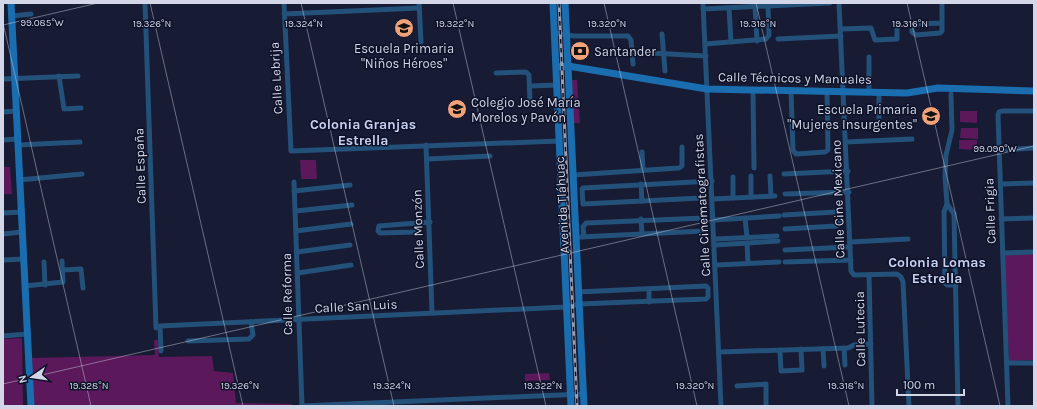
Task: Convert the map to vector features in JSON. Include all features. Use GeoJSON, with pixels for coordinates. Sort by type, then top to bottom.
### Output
{"type":"FeatureCollection","features":[{"type":"Feature","properties":{"kind":"street"},"geometry":{"type":"LineString","coordinates":[[11,3],[15,111],[18,142],[31,406]]}},
{"type":"Feature","properties":{"kind":"street","name":"Calle España"},"geometry":{"type":"LineString","coordinates":[[145,3],[158,327]]}},
{"type":"Feature","properties":{"kind":"street","name":"Calle Lebrija"},"geometry":{"type":"LineString","coordinates":[[284,3],[291,151],[426,145]]}},
{"type":"Feature","properties":{"kind":"street","name":"Avenida Tláhuac"},"geometry":{"type":"LineString","coordinates":[[554,3],[571,406]]}},
{"type":"Feature","properties":{"kind":"street","name":"Avenida Tláhuac"},"geometry":{"type":"LineString","coordinates":[[565,3],[573,175],[580,237],[578,292],[584,406]]}},
{"type":"Feature","properties":{"kind":"street","name":"Calle Cinematografistas"},"geometry":{"type":"LineString","coordinates":[[703,3],[715,238],[721,406]]}},
{"type":"Feature","properties":{"kind":"street"},"geometry":{"type":"LineString","coordinates":[[703,9],[830,3]]}},
{"type":"Feature","properties":{"kind":"street","name":"Calle Cine Mexicano"},"geometry":{"type":"LineString","coordinates":[[839,3],[852,274],[869,274]]}},
{"type":"Feature","properties":{"kind":"street"},"geometry":{"type":"LineString","coordinates":[[942,3],[942,23],[942,31],[940,33],[916,35],[912,32],[912,26],[914,24],[942,23]]}},
{"type":"Feature","properties":{"kind":"street"},"geometry":{"type":"LineString","coordinates":[[284,14],[419,5],[421,42]]}},
{"type":"Feature","properties":{"kind":"street"},"geometry":{"type":"LineString","coordinates":[[705,44],[757,41],[769,38],[768,6]]}},
{"type":"Feature","properties":{"kind":"street"},"geometry":{"type":"LineString","coordinates":[[755,7],[757,41]]}},
{"type":"Feature","properties":{"kind":"street"},"geometry":{"type":"LineString","coordinates":[[729,8],[731,42]]}},
{"type":"Feature","properties":{"kind":"street"},"geometry":{"type":"LineString","coordinates":[[12,16],[31,14]]}},
{"type":"Feature","properties":{"kind":"street"},"geometry":{"type":"LineString","coordinates":[[841,29],[871,28],[875,40],[897,39],[897,27]]}},
{"type":"Feature","properties":{"kind":"street"},"geometry":{"type":"LineString","coordinates":[[555,33],[567,35],[628,36],[631,40],[633,64]]}},
{"type":"Feature","properties":{"kind":"street"},"geometry":{"type":"LineString","coordinates":[[662,34],[665,71]]}},
{"type":"Feature","properties":{"kind":"street"},"geometry":{"type":"LineString","coordinates":[[778,39],[841,36]]}},
{"type":"Feature","properties":{"kind":"street"},"geometry":{"type":"LineString","coordinates":[[632,52],[706,56]]}},
{"type":"Feature","properties":{"kind":"street"},"geometry":{"type":"LineString","coordinates":[[869,57],[869,91]]}},
{"type":"Feature","properties":{"kind":"street","name":"Calle Técnicos y Manuales"},"geometry":{"type":"LineString","coordinates":[[557,67],[568,66],[707,89],[911,92],[938,88],[1034,91]]}},
{"type":"Feature","properties":{"kind":"street"},"geometry":{"type":"LineString","coordinates":[[496,73],[526,72],[529,75],[530,103]]}},
{"type":"Feature","properties":{"kind":"street"},"geometry":{"type":"LineString","coordinates":[[59,76],[64,109],[81,108]]}},
{"type":"Feature","properties":{"kind":"street"},"geometry":{"type":"LineString","coordinates":[[3,79],[78,76]]}},
{"type":"Feature","properties":{"kind":"street"},"geometry":{"type":"LineString","coordinates":[[530,86],[558,85]]}},
{"type":"Feature","properties":{"kind":"street"},"geometry":{"type":"LineString","coordinates":[[753,90],[754,168]]}},
{"type":"Feature","properties":{"kind":"street"},"geometry":{"type":"LineString","coordinates":[[791,90],[793,150],[796,154],[825,152],[828,148],[827,91]]}},
{"type":"Feature","properties":{"kind":"street"},"geometry":{"type":"LineString","coordinates":[[879,92],[879,118]]}},
{"type":"Feature","properties":{"kind":"street"},"geometry":{"type":"LineString","coordinates":[[951,94],[952,130],[946,155],[947,204],[944,212],[945,283],[947,285],[956,285]]}},
{"type":"Feature","properties":{"kind":"street"},"geometry":{"type":"LineString","coordinates":[[3,112],[15,111]]}},
{"type":"Feature","properties":{"kind":"street","name":"Calle Frigia"},"geometry":{"type":"LineString","coordinates":[[1008,406],[1008,363],[1001,219],[999,112],[1034,111]]}},
{"type":"Feature","properties":{"kind":"street"},"geometry":{"type":"LineString","coordinates":[[846,142],[912,138]]}},
{"type":"Feature","properties":{"kind":"street"},"geometry":{"type":"LineString","coordinates":[[3,140],[18,142],[80,142]]}},
{"type":"Feature","properties":{"kind":"street"},"geometry":{"type":"LineString","coordinates":[[426,145],[559,141]]}},
{"type":"Feature","properties":{"kind":"street","name":"Calle Monzón"},"geometry":{"type":"LineString","coordinates":[[426,145],[430,222],[432,313]]}},
{"type":"Feature","properties":{"kind":"street"},"geometry":{"type":"LineString","coordinates":[[573,175],[679,168],[682,166],[682,147]]}},
{"type":"Feature","properties":{"kind":"street"},"geometry":{"type":"LineString","coordinates":[[999,150],[1034,148]]}},
{"type":"Feature","properties":{"kind":"street"},"geometry":{"type":"LineString","coordinates":[[642,152],[643,170]]}},
{"type":"Feature","properties":{"kind":"street"},"geometry":{"type":"LineString","coordinates":[[427,159],[490,156]]}},
{"type":"Feature","properties":{"kind":"street"},"geometry":{"type":"LineString","coordinates":[[784,174],[848,171]]}},
{"type":"Feature","properties":{"kind":"street"},"geometry":{"type":"LineString","coordinates":[[19,180],[82,174]]}},
{"type":"Feature","properties":{"kind":"street"},"geometry":{"type":"LineString","coordinates":[[751,176],[751,197]]}},
{"type":"Feature","properties":{"kind":"street"},"geometry":{"type":"LineString","coordinates":[[713,199],[773,196],[770,176]]}},
{"type":"Feature","properties":{"kind":"street"},"geometry":{"type":"LineString","coordinates":[[732,177],[733,198]]}},
{"type":"Feature","properties":{"kind":"street"},"geometry":{"type":"LineString","coordinates":[[703,181],[703,197],[701,198],[584,204],[582,189],[641,184],[703,181],[712,181]]}},
{"type":"Feature","properties":{"kind":"street","name":"Calle Reforma"},"geometry":{"type":"LineString","coordinates":[[294,182],[302,406]]}},
{"type":"Feature","properties":{"kind":"street"},"geometry":{"type":"LineString","coordinates":[[1000,184],[1034,183]]}},
{"type":"Feature","properties":{"kind":"street"},"geometry":{"type":"LineString","coordinates":[[641,184],[642,201]]}},
{"type":"Feature","properties":{"kind":"street"},"geometry":{"type":"LineString","coordinates":[[294,191],[350,185]]}},
{"type":"Feature","properties":{"kind":"street"},"geometry":{"type":"LineString","coordinates":[[785,194],[849,192]]}},
{"type":"Feature","properties":{"kind":"street"},"geometry":{"type":"LineString","coordinates":[[947,204],[954,214],[958,406]]}},
{"type":"Feature","properties":{"kind":"street"},"geometry":{"type":"LineString","coordinates":[[296,211],[352,205]]}},
{"type":"Feature","properties":{"kind":"street"},"geometry":{"type":"LineString","coordinates":[[3,213],[21,212]]}},
{"type":"Feature","properties":{"kind":"street"},"geometry":{"type":"LineString","coordinates":[[714,220],[836,212],[840,214],[841,220],[839,226],[786,229]]}},
{"type":"Feature","properties":{"kind":"street"},"geometry":{"type":"LineString","coordinates":[[745,218],[748,263]]}},
{"type":"Feature","properties":{"kind":"street"},"geometry":{"type":"LineString","coordinates":[[1001,219],[1034,218]]}},
{"type":"Feature","properties":{"kind":"street"},"geometry":{"type":"LineString","coordinates":[[706,219],[706,230],[704,231],[580,237],[586,223],[706,219]]}},
{"type":"Feature","properties":{"kind":"street"},"geometry":{"type":"LineString","coordinates":[[642,220],[642,234]]}},
{"type":"Feature","properties":{"kind":"street"},"geometry":{"type":"LineString","coordinates":[[841,220],[850,220]]}},
{"type":"Feature","properties":{"kind":"street"},"geometry":{"type":"LineString","coordinates":[[415,223],[416,230],[414,232],[380,234],[378,231],[379,226],[415,223],[430,222]]}},
{"type":"Feature","properties":{"kind":"street"},"geometry":{"type":"LineString","coordinates":[[296,231],[351,224]]}},
{"type":"Feature","properties":{"kind":"street"},"geometry":{"type":"LineString","coordinates":[[3,234],[22,232]]}},
{"type":"Feature","properties":{"kind":"street"},"geometry":{"type":"LineString","coordinates":[[715,238],[747,240]]}},
{"type":"Feature","properties":{"kind":"street"},"geometry":{"type":"LineString","coordinates":[[715,245],[747,240],[778,238]]}},
{"type":"Feature","properties":{"kind":"street"},"geometry":{"type":"LineString","coordinates":[[785,250],[908,239]]}},
{"type":"Feature","properties":{"kind":"street"},"geometry":{"type":"LineString","coordinates":[[297,252],[350,245]]}},
{"type":"Feature","properties":{"kind":"street"},"geometry":{"type":"LineString","coordinates":[[1003,253],[1034,252]]}},
{"type":"Feature","properties":{"kind":"street"},"geometry":{"type":"LineString","coordinates":[[3,260],[23,259]]}},
{"type":"Feature","properties":{"kind":"street"},"geometry":{"type":"LineString","coordinates":[[786,262],[851,260]]}},
{"type":"Feature","properties":{"kind":"street"},"geometry":{"type":"LineString","coordinates":[[24,286],[63,282],[62,261]]}},
{"type":"Feature","properties":{"kind":"street"},"geometry":{"type":"LineString","coordinates":[[44,262],[45,285]]}},
{"type":"Feature","properties":{"kind":"street"},"geometry":{"type":"LineString","coordinates":[[716,265],[779,262]]}},
{"type":"Feature","properties":{"kind":"street"},"geometry":{"type":"LineString","coordinates":[[298,273],[351,265]]}},
{"type":"Feature","properties":{"kind":"street"},"geometry":{"type":"LineString","coordinates":[[63,270],[81,270],[83,288]]}},
{"type":"Feature","properties":{"kind":"street"},"geometry":{"type":"LineString","coordinates":[[869,274],[897,274],[901,277],[903,282],[909,406]]}},
{"type":"Feature","properties":{"kind":"street","name":"Calle Lutecia"},"geometry":{"type":"LineString","coordinates":[[869,274],[872,406]]}},
{"type":"Feature","properties":{"kind":"street","name":"Calle San Luis"},"geometry":{"type":"LineString","coordinates":[[158,327],[566,307],[579,304],[706,299],[708,297],[708,288],[706,286],[649,289]]}},
{"type":"Feature","properties":{"kind":"street"},"geometry":{"type":"LineString","coordinates":[[578,292],[649,289],[649,302]]}},
{"type":"Feature","properties":{"kind":"street"},"geometry":{"type":"LineString","coordinates":[[188,341],[249,339],[253,335],[251,322]]}},
{"type":"Feature","properties":{"kind":"street"},"geometry":{"type":"LineString","coordinates":[[158,327],[161,352]]}},
{"type":"Feature","properties":{"kind":"street"},"geometry":{"type":"LineString","coordinates":[[3,336],[27,334]]}},
{"type":"Feature","properties":{"kind":"street"},"geometry":{"type":"LineString","coordinates":[[719,352],[844,348],[871,344]]}},
{"type":"Feature","properties":{"kind":"street"},"geometry":{"type":"LineString","coordinates":[[844,348],[845,365]]}},
{"type":"Feature","properties":{"kind":"street"},"geometry":{"type":"LineString","coordinates":[[780,350],[781,371],[802,370],[801,349]]}},
{"type":"Feature","properties":{"kind":"street"},"geometry":{"type":"LineString","coordinates":[[823,349],[824,366]]}},
{"type":"Feature","properties":{"kind":"street"},"geometry":{"type":"LineString","coordinates":[[1008,363],[1034,363]]}},
{"type":"Feature","properties":{"kind":"street"},"geometry":{"type":"LineString","coordinates":[[737,386],[766,384],[766,406]]}},
{"type":"Feature","properties":{"kind":"street"},"geometry":{"type":"LineString","coordinates":[[302,406],[453,403],[583,394]]}},
{"type":"Feature","properties":{"kind":"shaded area"},"geometry":{"type":"Polygon","coordinates":[[[571,80],[577,80],[580,123],[573,123],[571,80]]]}},
{"type":"Feature","properties":{"kind":"shaded area"},"geometry":{"type":"Polygon","coordinates":[[[960,111],[977,111],[977,123],[960,122],[960,111]]]}},
{"type":"Feature","properties":{"kind":"shaded area"},"geometry":{"type":"Polygon","coordinates":[[[961,128],[978,128],[978,139],[960,138],[961,128]]]}},
{"type":"Feature","properties":{"kind":"shaded area"},"geometry":{"type":"Polygon","coordinates":[[[959,140],[977,140],[977,150],[959,149],[959,140]]]}},
{"type":"Feature","properties":{"kind":"shaded area"},"geometry":{"type":"Polygon","coordinates":[[[300,160],[316,160],[317,179],[301,179],[300,160]]]}},
{"type":"Feature","properties":{"kind":"shaded area"},"geometry":{"type":"Polygon","coordinates":[[[3,167],[10,167],[12,194],[3,194],[3,167]]]}},
{"type":"Feature","properties":{"kind":"shaded area"},"geometry":{"type":"Polygon","coordinates":[[[1034,253],[1034,360],[1009,361],[1004,254],[1034,253]]]}},
{"type":"Feature","properties":{"kind":"shaded area"},"geometry":{"type":"Polygon","coordinates":[[[22,338],[23,406],[3,406],[3,339],[22,338]]]}},
{"type":"Feature","properties":{"kind":"shaded area"},"geometry":{"type":"Polygon","coordinates":[[[154,340],[158,340],[159,357],[212,356],[214,371],[233,373],[236,403],[292,404],[291,406],[34,406],[31,358],[155,355],[154,340]]]}},
{"type":"Feature","properties":{"kind":"shaded area"},"geometry":{"type":"Polygon","coordinates":[[[549,373],[550,380],[525,381],[525,374],[549,373]]]}},
{"type":"Feature","properties":{"kind":"railway"},"geometry":{"type":"LineString","coordinates":[[559,3],[577,406]]}},
{"type":"Feature","properties":{"kind":"place","name":"Escuela Primaria \"Niños Héroes\""},"geometry":{"type":"Point","coordinates":[404,28]}},
{"type":"Feature","properties":{"kind":"place","name":"Santander"},"geometry":{"type":"Point","coordinates":[580,51]}},
{"type":"Feature","properties":{"kind":"place","name":"Colegio José María Morelos y Pavón"},"geometry":{"type":"Point","coordinates":[457,109]}},
{"type":"Feature","properties":{"kind":"place","name":"Escuela Primaria \"Mujeres Insurgentes\""},"geometry":{"type":"Point","coordinates":[931,116]}},
{"type":"Feature","properties":{"kind":"district","name":"Colonia Granjas Estrella"},"geometry":{"type":"Point","coordinates":[363,132]}},
{"type":"Feature","properties":{"kind":"district","name":"Colonia Lomas Estrella"},"geometry":{"type":"Point","coordinates":[937,270]}}]}
